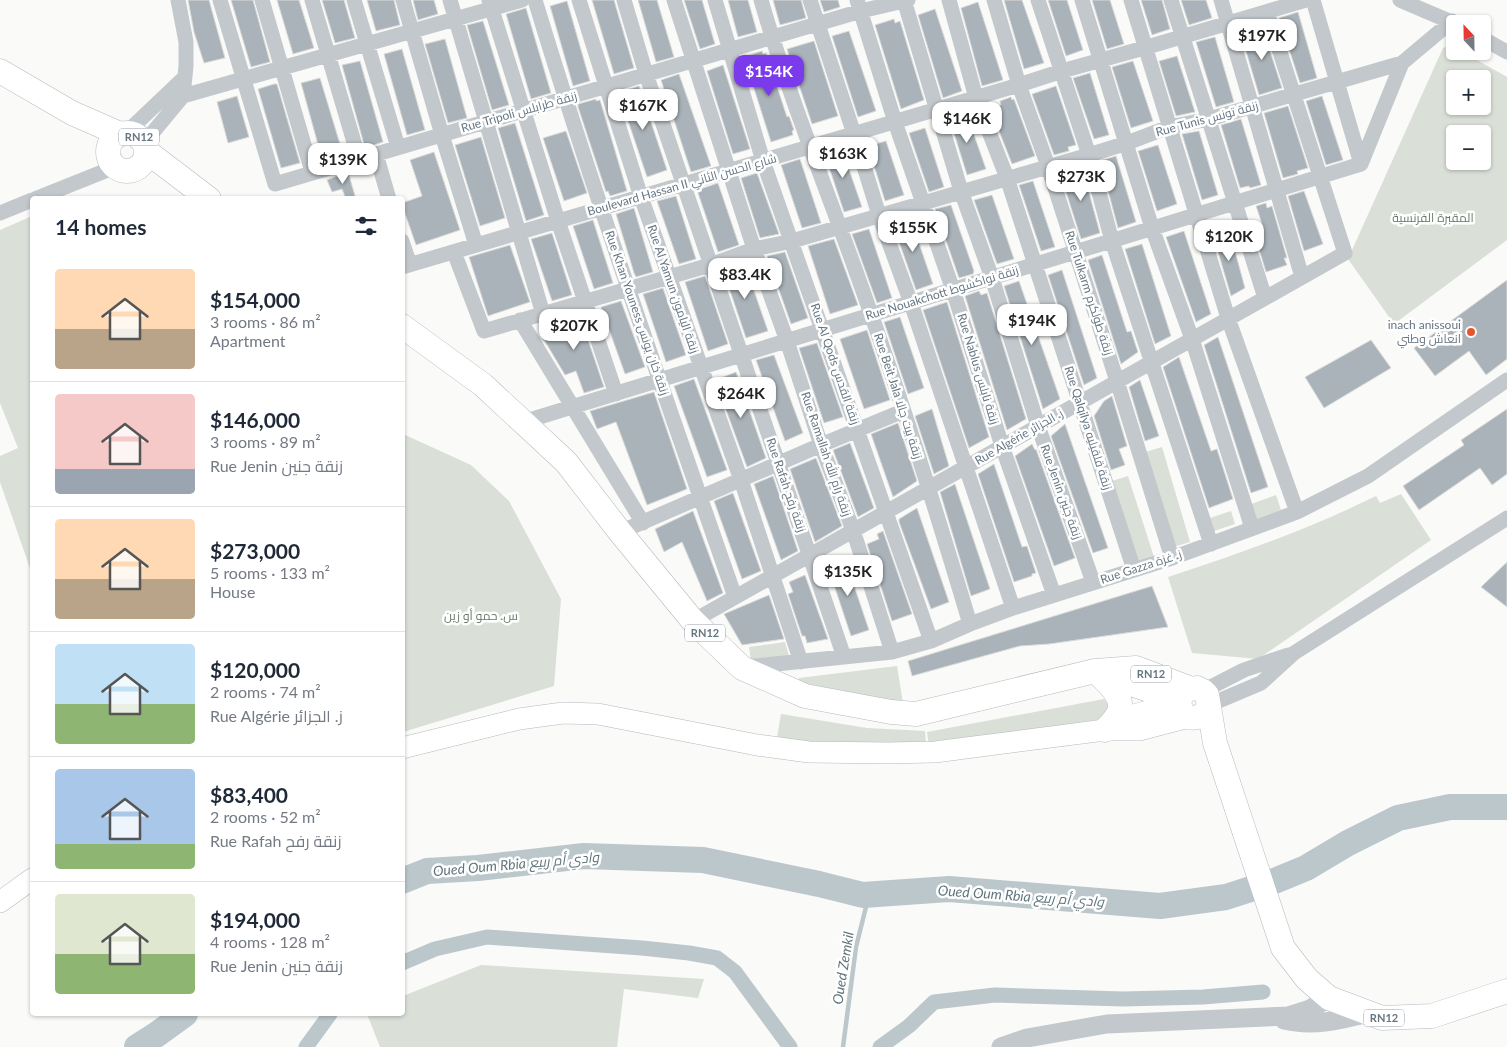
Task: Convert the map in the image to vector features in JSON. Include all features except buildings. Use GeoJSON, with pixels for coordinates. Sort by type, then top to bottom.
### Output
{"type":"FeatureCollection","features":[{"type":"Feature","properties":{"kind":"main road","name":"RN12"},"geometry":{"type":"LineString","coordinates":[[0,71],[72,113],[127,149],[204,195]]}},
{"type":"Feature","properties":{"kind":"main road","name":"RN12"},"geometry":{"type":"LineString","coordinates":[[405,328],[484,386],[566,462],[693,621],[742,668],[805,696],[891,712],[916,714],[1103,671],[1136,668],[1194,704],[1215,743],[1283,948],[1307,979],[1329,998],[1382,1018],[1432,1016],[1507,991]]}},
{"type":"Feature","properties":{"kind":"main road"},"geometry":{"type":"LineString","coordinates":[[1103,671],[1120,705],[1120,710],[1106,730]]}},
{"type":"Feature","properties":{"kind":"main road"},"geometry":{"type":"LineString","coordinates":[[405,747],[519,719],[563,713],[598,714],[757,745],[809,752],[935,752],[1106,730],[1130,716],[1194,704]]}},
{"type":"Feature","properties":{"kind":"main road"},"geometry":{"type":"LineString","coordinates":[[0,902],[30,880]]}},
{"type":"Feature","properties":{"kind":"street"},"geometry":{"type":"LineString","coordinates":[[178,0],[186,42],[183,96]]}},
{"type":"Feature","properties":{"kind":"street"},"geometry":{"type":"LineString","coordinates":[[220,0],[244,78]]}},
{"type":"Feature","properties":{"kind":"street"},"geometry":{"type":"LineString","coordinates":[[262,0],[312,172]]}},
{"type":"Feature","properties":{"kind":"street"},"geometry":{"type":"LineString","coordinates":[[312,0],[359,159]]}},
{"type":"Feature","properties":{"kind":"street"},"geometry":{"type":"LineString","coordinates":[[354,0],[398,147]]}},
{"type":"Feature","properties":{"kind":"street"},"geometry":{"type":"LineString","coordinates":[[403,0],[476,245]]}},
{"type":"Feature","properties":{"kind":"street"},"geometry":{"type":"LineString","coordinates":[[450,0],[543,314]]}},
{"type":"Feature","properties":{"kind":"street"},"geometry":{"type":"LineString","coordinates":[[40,196],[127,149],[183,96],[455,19],[490,4],[522,0]]}},
{"type":"Feature","properties":{"kind":"street","name":"Rue Khan Youness زنقة خان يونس"},"geometry":{"type":"LineString","coordinates":[[535,0],[628,289],[735,597]]}},
{"type":"Feature","properties":{"kind":"street","name":"Rue Al Yamun زنقة اليامون"},"geometry":{"type":"LineString","coordinates":[[579,0],[641,197],[741,480],[801,662]]}},
{"type":"Feature","properties":{"kind":"street","name":"Rue Rafah زنقة رفح"},"geometry":{"type":"LineString","coordinates":[[624,0],[682,184],[844,657]]}},
{"type":"Feature","properties":{"kind":"street","name":"Rue Ramallah زنقة رام الله"},"geometry":{"type":"LineString","coordinates":[[674,0],[754,249],[787,340],[821,445],[853,530],[892,652]]}},
{"type":"Feature","properties":{"kind":"street","name":"Rue Al Qods زنقة القدس"},"geometry":{"type":"LineString","coordinates":[[715,0],[763,161],[931,641]]}},
{"type":"Feature","properties":{"kind":"street","name":"Rue Beit Jala زنقة بيت جالا"},"geometry":{"type":"LineString","coordinates":[[761,0],[809,147],[872,315],[929,488],[970,624]]}},
{"type":"Feature","properties":{"kind":"street"},"geometry":{"type":"LineString","coordinates":[[810,0],[879,215],[911,303],[1012,608]]}},
{"type":"Feature","properties":{"kind":"street","name":"Rue Tripoli زنقة طرابلس"},"geometry":{"type":"LineString","coordinates":[[244,78],[275,184],[818,24],[859,6],[905,0]]}},
{"type":"Feature","properties":{"kind":"street","name":"Rue Jenin زنقة جنين"},"geometry":{"type":"LineString","coordinates":[[905,0],[961,191],[992,278],[1038,426],[1094,582]]}},
{"type":"Feature","properties":{"kind":"street","name":"Rue Qalqilya زنقة قلقيليه"},"geometry":{"type":"LineString","coordinates":[[949,0],[976,98],[1007,178],[1134,570]]}},
{"type":"Feature","properties":{"kind":"street","name":"Rue Tulkarm زنقة طولكرم"},"geometry":{"type":"LineString","coordinates":[[994,0],[1019,85],[1076,252],[1172,558]]}},
{"type":"Feature","properties":{"kind":"street"},"geometry":{"type":"LineString","coordinates":[[1038,0],[1089,155],[1112,241],[1211,544]]}},
{"type":"Feature","properties":{"kind":"street"},"geometry":{"type":"LineString","coordinates":[[1082,0],[1152,228],[1192,339],[1252,528]]}},
{"type":"Feature","properties":{"kind":"street"},"geometry":{"type":"LineString","coordinates":[[1131,0],[1168,127],[1228,318],[1297,512]]}},
{"type":"Feature","properties":{"kind":"street"},"geometry":{"type":"LineString","coordinates":[[1171,0],[1265,298]]}},
{"type":"Feature","properties":{"kind":"street"},"geometry":{"type":"LineString","coordinates":[[1221,0],[1302,277]]}},
{"type":"Feature","properties":{"kind":"street","name":"Boulevard Hassan II شارع الحسن الثاني"},"geometry":{"type":"LineString","coordinates":[[406,266],[682,184],[730,172],[1062,71],[1306,0]]}},
{"type":"Feature","properties":{"kind":"street"},"geometry":{"type":"LineString","coordinates":[[1313,0],[1361,164]]}},
{"type":"Feature","properties":{"kind":"street"},"geometry":{"type":"LineString","coordinates":[[1400,0],[1446,20]]}},
{"type":"Feature","properties":{"kind":"street"},"geometry":{"type":"LineString","coordinates":[[490,4],[522,111],[616,394]]}},
{"type":"Feature","properties":{"kind":"street","name":"Rue Nablus زنقة نابلس"},"geometry":{"type":"LineString","coordinates":[[859,6],[895,122],[924,202],[1002,446],[1054,594]]}},
{"type":"Feature","properties":{"kind":"street"},"geometry":{"type":"LineString","coordinates":[[1267,12],[1320,177]]}},
{"type":"Feature","properties":{"kind":"street","name":"Rue Tunis زنقة تونس"},"geometry":{"type":"LineString","coordinates":[[454,252],[484,331],[710,265],[754,249],[792,241],[1089,155],[1168,127],[1209,119],[1402,63],[1446,29]]}},
{"type":"Feature","properties":{"kind":"street"},"geometry":{"type":"LineString","coordinates":[[1491,43],[1507,52]]}},
{"type":"Feature","properties":{"kind":"street"},"geometry":{"type":"LineString","coordinates":[[1361,164],[1402,63]]}},
{"type":"Feature","properties":{"kind":"street"},"geometry":{"type":"LineString","coordinates":[[127,149],[184,78]]}},
{"type":"Feature","properties":{"kind":"street"},"geometry":{"type":"LineString","coordinates":[[376,154],[388,196]]}},
{"type":"Feature","properties":{"kind":"street","name":"Rue Nouakchott زنقة نواكشوط"},"geometry":{"type":"LineString","coordinates":[[523,422],[1361,164]]}},
{"type":"Feature","properties":{"kind":"street","name":"Rue Algérie ز. الجزائر"},"geometry":{"type":"LineString","coordinates":[[693,621],[1345,253],[1320,177]]}},
{"type":"Feature","properties":{"kind":"street"},"geometry":{"type":"LineString","coordinates":[[0,213],[30,201]]}},
{"type":"Feature","properties":{"kind":"street"},"geometry":{"type":"LineString","coordinates":[[520,320],[642,523]]}},
{"type":"Feature","properties":{"kind":"street","name":"Rue Gazza ز. غزة"},"geometry":{"type":"LineString","coordinates":[[742,668],[892,652],[931,641],[1012,608],[1172,558],[1297,512],[1368,476],[1507,380]]}},
{"type":"Feature","properties":{"kind":"street"},"geometry":{"type":"LineString","coordinates":[[620,532],[903,411]]}},
{"type":"Feature","properties":{"kind":"street"},"geometry":{"type":"LineString","coordinates":[[1194,704],[1261,683],[1294,653],[1507,518]]}},
{"type":"Feature","properties":{"kind":"street"},"geometry":{"type":"LineString","coordinates":[[1000,1047],[1026,1038],[1108,1024],[1276,1017],[1299,1013],[1329,998]]}},
{"type":"Feature","properties":{"kind":"street"},"geometry":{"type":"LineString","coordinates":[[1276,1017],[1294,1022],[1313,1023],[1368,1013]]}},
{"type":"Feature","properties":{"kind":"green space","name":"المقبرة الفرنسية"},"geometry":{"type":"Polygon","coordinates":[[[1446,47],[1446,60],[1477,60],[1507,77],[1507,240],[1394,324],[1348,259],[1443,48],[1446,47]]]}},
{"type":"Feature","properties":{"kind":"green space"},"geometry":{"type":"Polygon","coordinates":[[[30,217],[30,568],[0,482],[0,456],[18,448],[0,403],[0,230],[30,217]]]}},
{"type":"Feature","properties":{"kind":"green space","name":"س. حمو أو زين"},"geometry":{"type":"Polygon","coordinates":[[[405,435],[471,465],[509,501],[561,599],[554,686],[405,731],[405,435]]]}},
{"type":"Feature","properties":{"kind":"green space"},"geometry":{"type":"Polygon","coordinates":[[[1162,447],[1190,542],[1170,548],[1142,453],[1162,447]]]}},
{"type":"Feature","properties":{"kind":"green space"},"geometry":{"type":"Polygon","coordinates":[[[1128,476],[1154,557],[1134,563],[1109,482],[1128,476]]]}},
{"type":"Feature","properties":{"kind":"green space"},"geometry":{"type":"Polygon","coordinates":[[[1401,494],[1431,540],[1258,659],[1192,653],[1168,577],[1274,540],[1376,496],[1380,503],[1401,494]]]}},
{"type":"Feature","properties":{"kind":"green space"},"geometry":{"type":"Polygon","coordinates":[[[1276,495],[1281,510],[1251,521],[1246,506],[1276,495]]]}},
{"type":"Feature","properties":{"kind":"green space"},"geometry":{"type":"Polygon","coordinates":[[[1231,511],[1235,524],[1211,532],[1207,519],[1231,511]]]}},
{"type":"Feature","properties":{"kind":"green space"},"geometry":{"type":"Polygon","coordinates":[[[785,642],[789,656],[751,662],[749,647],[785,642]]]}},
{"type":"Feature","properties":{"kind":"green space"},"geometry":{"type":"Polygon","coordinates":[[[897,666],[903,703],[798,682],[799,678],[897,666]]]}},
{"type":"Feature","properties":{"kind":"green space"},"geometry":{"type":"Polygon","coordinates":[[[1104,699],[1110,707],[1108,718],[929,746],[927,732],[1104,699]]]}},
{"type":"Feature","properties":{"kind":"green space"},"geometry":{"type":"Polygon","coordinates":[[[781,714],[867,728],[925,731],[926,746],[776,743],[781,714]]]}},
{"type":"Feature","properties":{"kind":"green space"},"geometry":{"type":"Polygon","coordinates":[[[481,965],[704,979],[698,998],[624,989],[617,1047],[380,1047],[368,1016],[405,1016],[405,995],[481,965]]]}},
{"type":"Feature","properties":{"kind":"waterway","name":"Oued Oum Rbia وادي أم ربيع"},"geometry":{"type":"LineString","coordinates":[[405,880],[427,871],[478,868],[584,856],[703,860],[863,895],[949,889],[1160,906],[1226,897],[1272,882],[1306,868],[1348,843],[1398,818],[1450,807],[1507,807]]}},
{"type":"Feature","properties":{"kind":"waterway","name":"Oued Zemkil"},"geometry":{"type":"LineString","coordinates":[[843,1047],[856,947],[867,903],[863,895]]}},
{"type":"Feature","properties":{"kind":"waterway"},"geometry":{"type":"LineString","coordinates":[[405,962],[435,949],[487,937],[642,948],[717,958],[735,972],[790,1047]]}},
{"type":"Feature","properties":{"kind":"waterway"},"geometry":{"type":"LineString","coordinates":[[880,1047],[909,1026],[934,1002],[995,995],[1123,999],[1203,997],[1263,992]]}},
{"type":"Feature","properties":{"kind":"waterway","name":"Oued Oum Rbia وادي أم ربيع"},"geometry":{"type":"LineString","coordinates":[[137,1047],[182,1016]]}},
{"type":"Feature","properties":{"kind":"waterway"},"geometry":{"type":"LineString","coordinates":[[306,1047],[329,1016]]}},
{"type":"Feature","properties":{"kind":"place","name":"inach anissoui انعاش وطني"},"geometry":{"type":"Point","coordinates":[1471,332]}}]}
